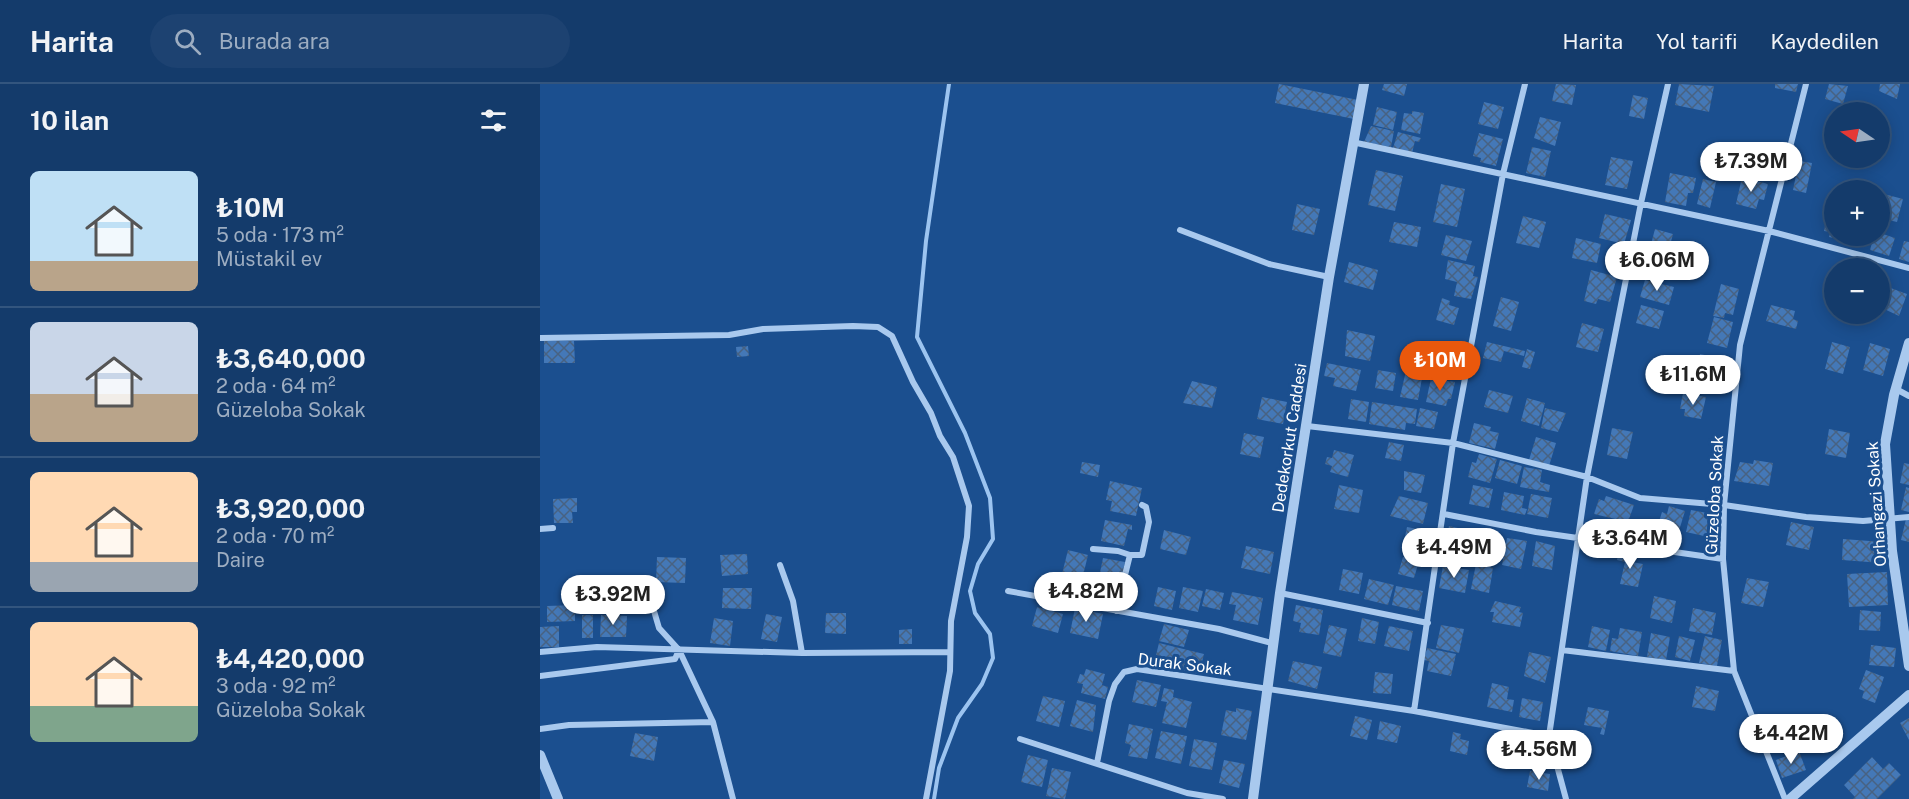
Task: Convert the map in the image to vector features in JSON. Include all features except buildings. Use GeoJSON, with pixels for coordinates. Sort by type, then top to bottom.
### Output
{"type":"FeatureCollection","features":[{"type":"Feature","properties":{"kind":"street","name":"Dedekorkut Caddesi"},"geometry":{"type":"LineString","coordinates":[[1253,799],[1272,643],[1329,277],[1364,84]]}},
{"type":"Feature","properties":{"kind":"street"},"geometry":{"type":"LineString","coordinates":[[1414,711],[1453,443],[1503,174],[1525,84]]}},
{"type":"Feature","properties":{"kind":"street"},"geometry":{"type":"LineString","coordinates":[[1566,799],[1550,736],[1562,650],[1587,477],[1641,203],[1668,84]]}},
{"type":"Feature","properties":{"kind":"street","name":"Güzeloba Sokak"},"geometry":{"type":"LineString","coordinates":[[1785,799],[1734,670],[1723,560],[1724,505],[1740,345],[1806,84]]}},
{"type":"Feature","properties":{"kind":"street"},"geometry":{"type":"LineString","coordinates":[[1352,142],[1769,231],[1909,268]]}},
{"type":"Feature","properties":{"kind":"street"},"geometry":{"type":"LineString","coordinates":[[1180,230],[1269,264],[1329,277]]}},
{"type":"Feature","properties":{"kind":"street"},"geometry":{"type":"LineString","coordinates":[[540,338],[729,334],[763,329],[853,326],[878,327],[892,336],[913,382],[931,413],[940,436],[953,457],[969,506],[967,537],[951,621],[950,671],[926,799]]}},
{"type":"Feature","properties":{"kind":"street","name":"Orhangazi Sokak"},"geometry":{"type":"LineString","coordinates":[[1909,343],[1896,389],[1885,444],[1890,520],[1909,666]]}},
{"type":"Feature","properties":{"kind":"street"},"geometry":{"type":"LineString","coordinates":[[1896,389],[1909,396]]}},
{"type":"Feature","properties":{"kind":"street"},"geometry":{"type":"LineString","coordinates":[[1307,426],[1453,443],[1587,477],[1640,498],[1724,505],[1806,517],[1863,521],[1909,517]]}},
{"type":"Feature","properties":{"kind":"street"},"geometry":{"type":"LineString","coordinates":[[1093,549],[1142,555],[1149,522],[1146,507],[1142,505]]}},
{"type":"Feature","properties":{"kind":"street"},"geometry":{"type":"LineString","coordinates":[[1444,514],[1578,538],[1723,560]]}},
{"type":"Feature","properties":{"kind":"street"},"geometry":{"type":"LineString","coordinates":[[540,529],[553,528]]}},
{"type":"Feature","properties":{"kind":"street"},"geometry":{"type":"LineString","coordinates":[[1116,611],[1130,555]]}},
{"type":"Feature","properties":{"kind":"street"},"geometry":{"type":"LineString","coordinates":[[780,565],[793,601],[802,652]]}},
{"type":"Feature","properties":{"kind":"street"},"geometry":{"type":"LineString","coordinates":[[1008,591],[1219,629],[1272,643]]}},
{"type":"Feature","properties":{"kind":"street"},"geometry":{"type":"LineString","coordinates":[[1280,593],[1428,623]]}},
{"type":"Feature","properties":{"kind":"street"},"geometry":{"type":"LineString","coordinates":[[649,594],[659,628],[679,650],[713,722],[732,799]]}},
{"type":"Feature","properties":{"kind":"street"},"geometry":{"type":"LineString","coordinates":[[540,652],[597,647],[802,652],[950,652]]}},
{"type":"Feature","properties":{"kind":"street"},"geometry":{"type":"LineString","coordinates":[[540,676],[675,659],[679,650]]}},
{"type":"Feature","properties":{"kind":"street"},"geometry":{"type":"LineString","coordinates":[[1562,650],[1734,670]]}},
{"type":"Feature","properties":{"kind":"street","name":"Durak Sokak"},"geometry":{"type":"LineString","coordinates":[[1097,763],[1109,701],[1115,684],[1124,672],[1137,669],[1267,688]]}},
{"type":"Feature","properties":{"kind":"street"},"geometry":{"type":"LineString","coordinates":[[1267,688],[1414,711],[1550,736]]}},
{"type":"Feature","properties":{"kind":"street"},"geometry":{"type":"LineString","coordinates":[[1790,799],[1865,730],[1909,695]]}},
{"type":"Feature","properties":{"kind":"street"},"geometry":{"type":"LineString","coordinates":[[540,729],[569,725],[713,722]]}},
{"type":"Feature","properties":{"kind":"street"},"geometry":{"type":"LineString","coordinates":[[1020,739],[1187,793],[1223,799]]}},
{"type":"Feature","properties":{"kind":"street"},"geometry":{"type":"LineString","coordinates":[[540,755],[558,799]]}},
{"type":"Feature","properties":{"kind":"waterway"},"geometry":{"type":"LineString","coordinates":[[934,799],[939,768],[958,718],[982,684],[993,658],[990,634],[975,613],[970,591],[978,564],[993,539],[990,498],[965,433],[917,337],[926,241],[949,84]]}}]}
